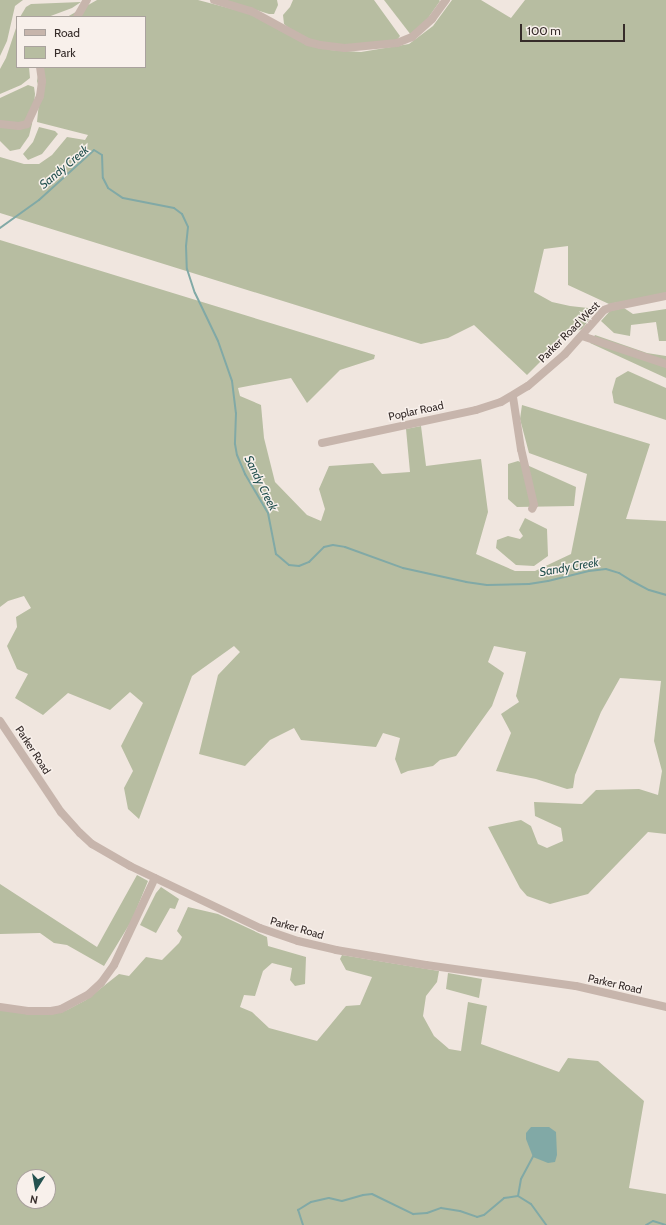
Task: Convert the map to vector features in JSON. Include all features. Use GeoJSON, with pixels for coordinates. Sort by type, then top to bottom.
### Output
{"type":"FeatureCollection","features":[{"type":"Feature","properties":{"kind":"street"},"geometry":{"type":"LineString","coordinates":[[78,16],[87,0]]}},
{"type":"Feature","properties":{"kind":"street"},"geometry":{"type":"LineString","coordinates":[[214,0],[260,15],[308,42],[345,48],[397,43],[412,37],[432,19],[446,0]]}},
{"type":"Feature","properties":{"kind":"street"},"geometry":{"type":"LineString","coordinates":[[0,124],[19,126],[27,124],[40,96],[40,68]]}},
{"type":"Feature","properties":{"kind":"street","name":"Parker Road West"},"geometry":{"type":"LineString","coordinates":[[513,397],[566,354],[599,314],[609,308],[666,296]]}},
{"type":"Feature","properties":{"kind":"street"},"geometry":{"type":"LineString","coordinates":[[582,336],[666,364]]}},
{"type":"Feature","properties":{"kind":"street"},"geometry":{"type":"LineString","coordinates":[[513,397],[521,449],[534,505],[532,510]]}},
{"type":"Feature","properties":{"kind":"street","name":"Poplar Road"},"geometry":{"type":"LineString","coordinates":[[322,443],[476,410],[513,397]]}},
{"type":"Feature","properties":{"kind":"street","name":"Parker Road"},"geometry":{"type":"LineString","coordinates":[[0,721],[61,812],[75,829],[92,844],[155,878],[260,928],[298,941],[358,954],[576,986],[666,1007]]}},
{"type":"Feature","properties":{"kind":"street"},"geometry":{"type":"LineString","coordinates":[[0,1006],[28,1011],[51,1011],[61,1009],[89,994],[101,983],[114,965],[155,878]]}},
{"type":"Feature","properties":{"kind":"green space"},"geometry":{"type":"Polygon","coordinates":[[[0,0],[23,0],[15,6],[7,41],[0,56],[0,0]]]}},
{"type":"Feature","properties":{"kind":"green space"},"geometry":{"type":"Polygon","coordinates":[[[97,0],[198,0],[255,15],[330,50],[361,52],[409,44],[433,26],[452,0],[481,0],[511,18],[525,0],[666,0],[666,293],[609,304],[568,285],[568,246],[544,249],[534,292],[552,302],[588,308],[591,317],[582,329],[567,335],[527,375],[474,325],[448,338],[421,344],[0,213],[0,157],[24,164],[39,164],[52,155],[67,137],[85,140],[88,135],[37,122],[40,92],[37,81],[40,68],[146,68],[146,16],[69,16],[97,0]]]}},
{"type":"Feature","properties":{"kind":"green space"},"geometry":{"type":"Polygon","coordinates":[[[225,0],[277,0],[278,5],[274,14],[269,14],[225,0]]]}},
{"type":"Feature","properties":{"kind":"green space"},"geometry":{"type":"Polygon","coordinates":[[[293,0],[374,0],[400,36],[397,40],[345,45],[317,43],[290,29],[284,24],[283,15],[290,7],[293,0]]]}},
{"type":"Feature","properties":{"kind":"green space"},"geometry":{"type":"Polygon","coordinates":[[[384,0],[440,1],[426,21],[411,35],[384,0]]]}},
{"type":"Feature","properties":{"kind":"green space"},"geometry":{"type":"Polygon","coordinates":[[[81,2],[72,8],[51,16],[21,16],[26,7],[31,4],[81,2]]]}},
{"type":"Feature","properties":{"kind":"green space"},"geometry":{"type":"Polygon","coordinates":[[[16,28],[16,68],[29,68],[30,78],[21,85],[0,94],[0,69],[6,58],[16,28]]]}},
{"type":"Feature","properties":{"kind":"green space"},"geometry":{"type":"Polygon","coordinates":[[[28,85],[34,87],[35,94],[32,124],[29,136],[20,149],[10,151],[0,141],[0,98],[28,85]]]}},
{"type":"Feature","properties":{"kind":"green space"},"geometry":{"type":"Polygon","coordinates":[[[39,127],[55,131],[58,134],[42,154],[28,160],[23,154],[33,142],[39,127]]]}},
{"type":"Feature","properties":{"kind":"green space"},"geometry":{"type":"Polygon","coordinates":[[[0,240],[375,355],[374,359],[340,370],[307,403],[291,378],[238,388],[240,396],[261,405],[264,438],[275,482],[307,515],[321,521],[325,509],[319,489],[329,466],[373,463],[382,474],[410,472],[406,429],[421,426],[426,466],[481,459],[488,512],[476,554],[515,571],[535,571],[571,554],[587,474],[529,453],[520,419],[522,405],[650,444],[626,519],[666,521],[666,834],[648,832],[588,894],[550,904],[527,896],[520,888],[488,827],[521,820],[531,826],[538,844],[547,848],[563,841],[561,828],[535,816],[534,802],[582,804],[596,790],[639,789],[658,795],[662,771],[654,741],[661,681],[620,678],[601,712],[575,775],[573,788],[567,789],[536,779],[496,771],[511,733],[501,714],[519,702],[516,696],[526,652],[494,646],[488,662],[504,673],[492,706],[456,756],[440,760],[433,766],[408,771],[401,774],[395,759],[400,738],[383,733],[376,747],[301,740],[294,728],[270,740],[245,766],[199,754],[218,675],[240,652],[234,646],[192,676],[139,819],[128,809],[124,788],[133,771],[121,746],[143,703],[130,692],[110,710],[68,693],[43,715],[15,698],[28,674],[17,669],[7,646],[17,627],[16,617],[31,608],[24,596],[8,601],[0,607],[0,240]]]}},
{"type":"Feature","properties":{"kind":"green space"},"geometry":{"type":"Polygon","coordinates":[[[624,308],[633,314],[666,309],[666,341],[659,341],[656,322],[631,325],[630,336],[614,333],[601,321],[610,311],[624,308]]]}},
{"type":"Feature","properties":{"kind":"green space"},"geometry":{"type":"Polygon","coordinates":[[[595,335],[647,353],[666,356],[666,378],[590,343],[595,335]]]}},
{"type":"Feature","properties":{"kind":"green space"},"geometry":{"type":"Polygon","coordinates":[[[628,371],[666,388],[666,420],[614,403],[612,392],[616,378],[628,371]]]}},
{"type":"Feature","properties":{"kind":"green space"},"geometry":{"type":"Polygon","coordinates":[[[518,461],[576,487],[574,506],[517,507],[508,499],[508,464],[518,461]]]}},
{"type":"Feature","properties":{"kind":"green space"},"geometry":{"type":"Polygon","coordinates":[[[525,518],[547,529],[548,556],[534,566],[516,565],[496,548],[497,540],[508,536],[520,539],[523,536],[519,530],[525,518]]]}},
{"type":"Feature","properties":{"kind":"green space"},"geometry":{"type":"Polygon","coordinates":[[[137,875],[148,881],[132,920],[104,966],[67,945],[54,943],[40,933],[0,934],[0,884],[97,947],[137,875]]]}},
{"type":"Feature","properties":{"kind":"green space"},"geometry":{"type":"Polygon","coordinates":[[[161,887],[179,899],[175,909],[170,908],[156,933],[140,925],[156,893],[161,887]]]}},
{"type":"Feature","properties":{"kind":"green space"},"geometry":{"type":"Polygon","coordinates":[[[188,907],[218,914],[267,937],[268,946],[306,957],[305,984],[295,986],[290,980],[292,968],[272,963],[263,971],[255,996],[244,995],[240,1007],[252,1012],[269,1028],[317,1041],[346,1006],[360,1005],[372,977],[346,970],[340,959],[342,955],[439,971],[437,982],[426,996],[423,1016],[434,1036],[449,1049],[461,1051],[468,1002],[487,1006],[481,1044],[559,1072],[568,1058],[598,1061],[644,1101],[629,1188],[666,1194],[666,1225],[0,1225],[0,1010],[50,1014],[67,1010],[86,1000],[119,974],[129,976],[146,957],[162,960],[179,943],[182,937],[177,931],[188,907]],[[531,1127],[533,1154],[549,1127],[531,1127]]]}},
{"type":"Feature","properties":{"kind":"green space"},"geometry":{"type":"Polygon","coordinates":[[[448,973],[482,979],[479,998],[446,989],[448,973]]]}},
{"type":"Feature","properties":{"kind":"water"},"geometry":{"type":"Polygon","coordinates":[[[531,1127],[549,1127],[556,1132],[557,1155],[555,1162],[548,1163],[533,1157],[526,1139],[526,1133],[531,1127]]]}},
{"type":"Feature","properties":{"kind":"waterway","name":"Sandy Creek"},"geometry":{"type":"LineString","coordinates":[[0,228],[39,200],[94,150],[102,155],[103,178],[108,188],[123,198],[174,208],[182,214],[188,227],[186,246],[187,269],[195,293],[218,341],[232,381],[236,413],[235,444],[237,455],[245,474],[268,513],[276,554],[289,565],[299,566],[309,562],[324,547],[333,545],[345,547],[403,568],[466,582],[487,585],[529,584],[589,571],[606,569],[619,573],[649,590],[666,595]]}},
{"type":"Feature","properties":{"kind":"waterway"},"geometry":{"type":"LineString","coordinates":[[518,1196],[521,1179],[534,1155]]}},
{"type":"Feature","properties":{"kind":"waterway","name":"Sandy Creek"},"geometry":{"type":"LineString","coordinates":[[303,1225],[298,1210],[311,1202],[329,1198],[342,1201],[372,1194],[413,1214],[427,1213],[441,1208],[460,1211],[477,1217],[484,1215],[504,1198],[518,1196],[531,1204],[546,1225]]}},
{"type":"Feature","properties":{"kind":"waterway","name":"Sandy Creek"},"geometry":{"type":"LineString","coordinates":[[646,1225],[653,1221],[666,1225]]}}]}
